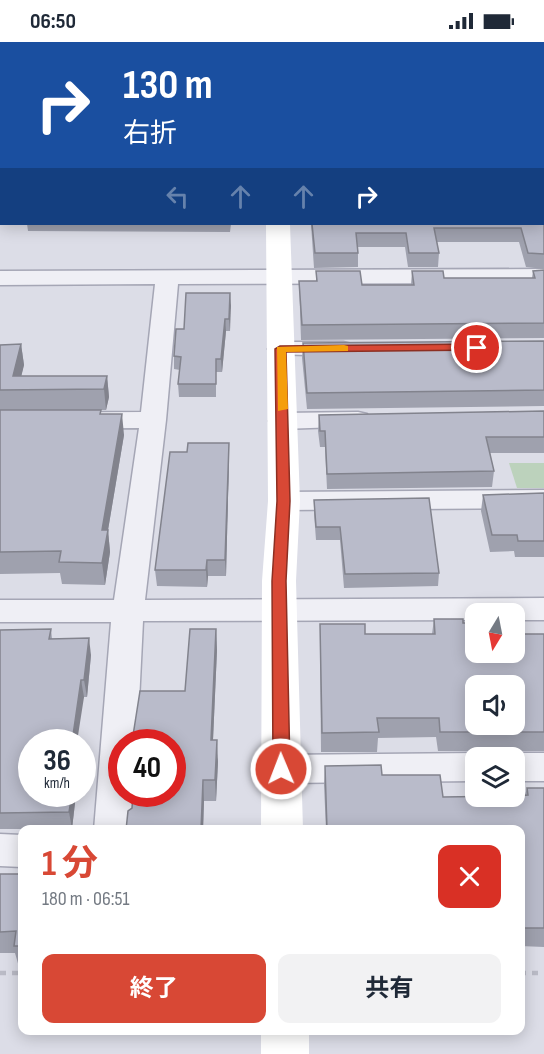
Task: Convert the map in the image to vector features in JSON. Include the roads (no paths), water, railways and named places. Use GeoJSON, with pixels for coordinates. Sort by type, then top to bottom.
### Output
{"type":"FeatureCollection","features":[{"type":"Feature","properties":{"kind":"street"},"geometry":{"type":"LineString","coordinates":[[278,225],[284,501],[279,610],[282,825]]}},
{"type":"Feature","properties":{"kind":"street"},"geometry":{"type":"LineString","coordinates":[[0,278],[544,276]]}},
{"type":"Feature","properties":{"kind":"street"},"geometry":{"type":"LineString","coordinates":[[113,825],[128,611],[153,420],[167,277]]}},
{"type":"Feature","properties":{"kind":"street"},"geometry":{"type":"LineString","coordinates":[[280,349],[368,348]]}},
{"type":"Feature","properties":{"kind":"street"},"geometry":{"type":"LineString","coordinates":[[282,421],[383,419]]}},
{"type":"Feature","properties":{"kind":"street"},"geometry":{"type":"LineString","coordinates":[[0,421],[153,420]]}},
{"type":"Feature","properties":{"kind":"street"},"geometry":{"type":"LineString","coordinates":[[284,501],[544,500]]}},
{"type":"Feature","properties":{"kind":"street"},"geometry":{"type":"LineString","coordinates":[[0,611],[544,609]]}},
{"type":"Feature","properties":{"kind":"street"},"geometry":{"type":"LineString","coordinates":[[525,767],[544,766]]}},
{"type":"Feature","properties":{"kind":"street"},"geometry":{"type":"LineString","coordinates":[[281,769],[465,767]]}},
{"type":"Feature","properties":{"kind":"street"},"geometry":{"type":"LineString","coordinates":[[0,850],[18,850]]}},
{"type":"Feature","properties":{"kind":"street"},"geometry":{"type":"LineString","coordinates":[[285,1035],[285,1054]]}}]}
